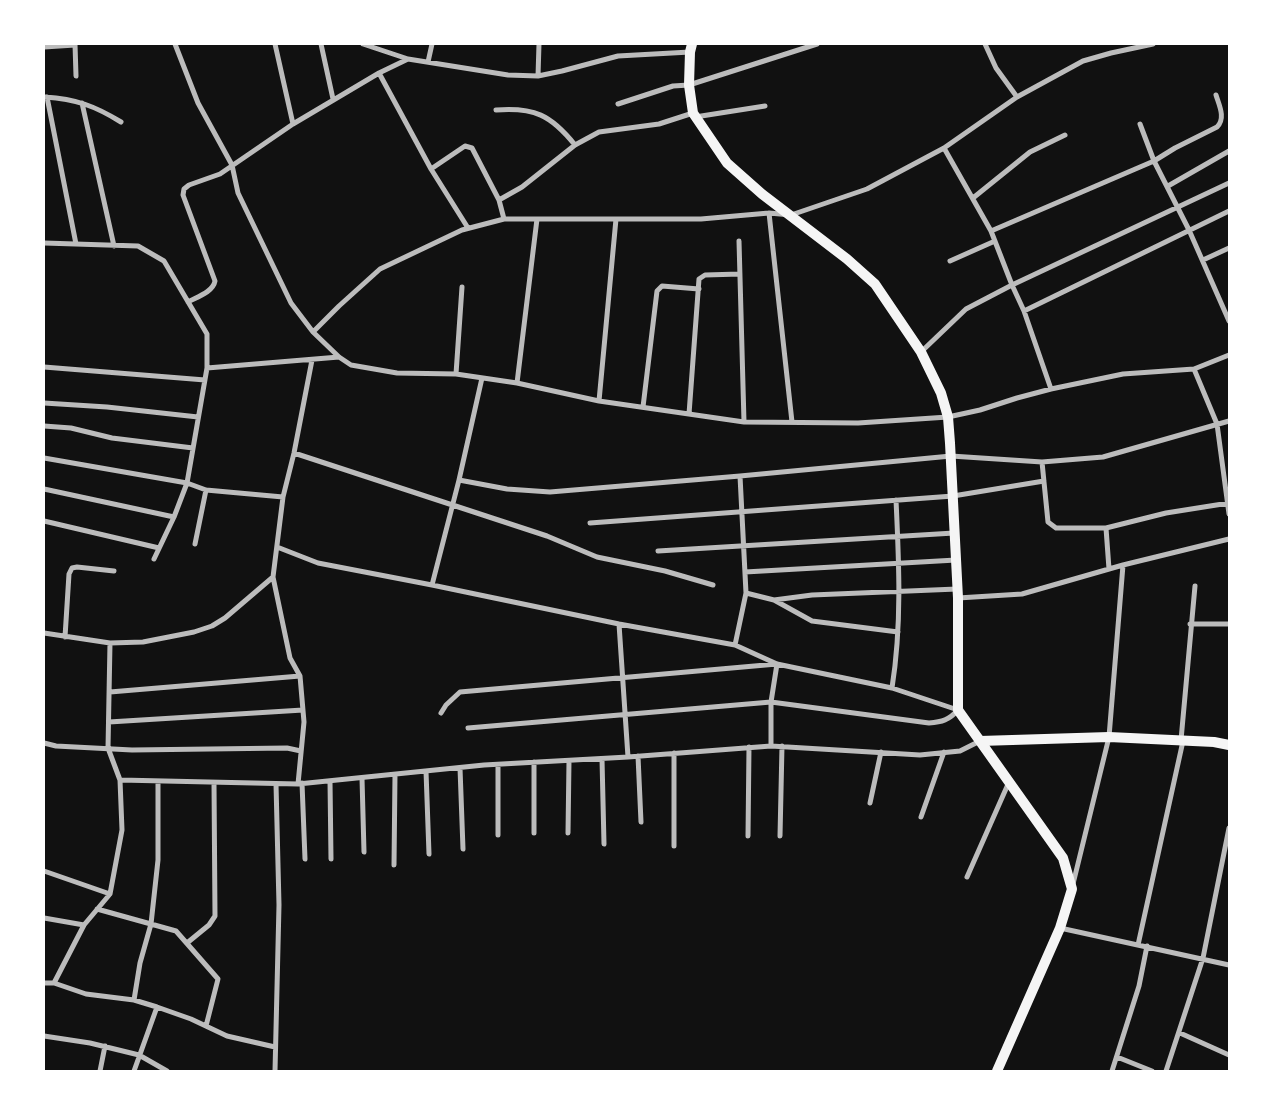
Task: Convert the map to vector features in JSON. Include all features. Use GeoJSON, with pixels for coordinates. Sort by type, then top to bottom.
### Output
{"type":"FeatureCollection","features":[{"type":"Feature","properties":{"kind":"main road"},"geometry":{"type":"LineString","coordinates":[[691,48],[689,85],[694,115],[727,163],[762,194],[847,259],[875,284],[921,352],[941,393],[948,417],[951,456],[958,593],[958,710],[1063,858],[1072,889],[1060,928],[997,1071]]}},
{"type":"Feature","properties":{"kind":"main road"},"geometry":{"type":"LineString","coordinates":[[980,741],[1109,738],[1214,742],[1229,746]]}},
{"type":"Feature","properties":{"kind":"street"},"geometry":{"type":"LineString","coordinates":[[44,47],[75,44],[76,76]]}},
{"type":"Feature","properties":{"kind":"street"},"geometry":{"type":"LineString","coordinates":[[175,44],[198,103],[232,165],[238,193],[291,303],[313,332],[351,365],[397,373],[456,374],[517,383],[599,401],[744,422],[858,423],[948,417],[980,410],[1052,388],[1123,374],[1194,369],[1229,355]]}},
{"type":"Feature","properties":{"kind":"street"},"geometry":{"type":"LineString","coordinates":[[275,44],[293,124]]}},
{"type":"Feature","properties":{"kind":"street"},"geometry":{"type":"LineString","coordinates":[[321,44],[333,100]]}},
{"type":"Feature","properties":{"kind":"street"},"geometry":{"type":"LineString","coordinates":[[363,44],[408,59],[508,75],[538,76],[618,56],[691,48]]}},
{"type":"Feature","properties":{"kind":"street"},"geometry":{"type":"LineString","coordinates":[[428,62],[432,44]]}},
{"type":"Feature","properties":{"kind":"street"},"geometry":{"type":"LineString","coordinates":[[538,76],[539,44]]}},
{"type":"Feature","properties":{"kind":"street"},"geometry":{"type":"LineString","coordinates":[[618,104],[673,86],[689,85],[817,44]]}},
{"type":"Feature","properties":{"kind":"street"},"geometry":{"type":"LineString","coordinates":[[985,44],[996,68],[1017,97]]}},
{"type":"Feature","properties":{"kind":"street"},"geometry":{"type":"LineString","coordinates":[[313,332],[380,269],[468,228],[504,219],[701,219],[768,213],[791,215],[867,189],[944,148],[1017,97],[1083,61],[1153,44]]}},
{"type":"Feature","properties":{"kind":"street"},"geometry":{"type":"LineString","coordinates":[[188,302],[211,289],[215,281],[183,195],[184,189],[188,185],[220,174],[293,124],[378,73],[408,59]]}},
{"type":"Feature","properties":{"kind":"street"},"geometry":{"type":"LineString","coordinates":[[378,73],[431,169],[468,228]]}},
{"type":"Feature","properties":{"kind":"street"},"geometry":{"type":"LineString","coordinates":[[991,231],[1154,161],[1217,126],[1222,119],[1216,95]]}},
{"type":"Feature","properties":{"kind":"street"},"geometry":{"type":"LineString","coordinates":[[76,244],[45,97],[82,102],[99,108],[121,122]]}},
{"type":"Feature","properties":{"kind":"street"},"geometry":{"type":"LineString","coordinates":[[82,102],[114,246]]}},
{"type":"Feature","properties":{"kind":"street"},"geometry":{"type":"LineString","coordinates":[[499,200],[522,187],[575,145],[599,132],[659,124],[694,115],[765,106]]}},
{"type":"Feature","properties":{"kind":"street"},"geometry":{"type":"LineString","coordinates":[[496,110],[515,108],[530,111],[549,119],[561,128],[575,145]]}},
{"type":"Feature","properties":{"kind":"street"},"geometry":{"type":"LineString","coordinates":[[1140,124],[1154,161],[1203,260],[1229,322]]}},
{"type":"Feature","properties":{"kind":"street"},"geometry":{"type":"LineString","coordinates":[[973,198],[1030,152],[1065,134]]}},
{"type":"Feature","properties":{"kind":"street"},"geometry":{"type":"LineString","coordinates":[[431,169],[465,146],[472,148],[499,200],[504,219]]}},
{"type":"Feature","properties":{"kind":"street"},"geometry":{"type":"LineString","coordinates":[[944,148],[991,231],[1024,311],[1052,388]]}},
{"type":"Feature","properties":{"kind":"street"},"geometry":{"type":"LineString","coordinates":[[1168,186],[1229,151]]}},
{"type":"Feature","properties":{"kind":"street"},"geometry":{"type":"LineString","coordinates":[[921,352],[966,309],[1012,285],[1229,183]]}},
{"type":"Feature","properties":{"kind":"street"},"geometry":{"type":"LineString","coordinates":[[1024,311],[1229,211]]}},
{"type":"Feature","properties":{"kind":"street"},"geometry":{"type":"LineString","coordinates":[[768,213],[792,422]]}},
{"type":"Feature","properties":{"kind":"street"},"geometry":{"type":"LineString","coordinates":[[599,401],[616,218]]}},
{"type":"Feature","properties":{"kind":"street"},"geometry":{"type":"LineString","coordinates":[[517,383],[537,219]]}},
{"type":"Feature","properties":{"kind":"street"},"geometry":{"type":"LineString","coordinates":[[738,241],[744,422]]}},
{"type":"Feature","properties":{"kind":"street"},"geometry":{"type":"LineString","coordinates":[[950,261],[995,241]]}},
{"type":"Feature","properties":{"kind":"street"},"geometry":{"type":"LineString","coordinates":[[44,243],[138,246],[164,261],[207,334],[207,368],[187,483],[174,517],[154,559]]}},
{"type":"Feature","properties":{"kind":"street"},"geometry":{"type":"LineString","coordinates":[[1203,260],[1229,248]]}},
{"type":"Feature","properties":{"kind":"street"},"geometry":{"type":"LineString","coordinates":[[689,414],[699,279],[705,275],[740,274]]}},
{"type":"Feature","properties":{"kind":"street"},"geometry":{"type":"LineString","coordinates":[[642,407],[657,291],[662,286],[699,289]]}},
{"type":"Feature","properties":{"kind":"street"},"geometry":{"type":"LineString","coordinates":[[456,374],[462,287]]}},
{"type":"Feature","properties":{"kind":"street"},"geometry":{"type":"LineString","coordinates":[[207,368],[340,357]]}},
{"type":"Feature","properties":{"kind":"street"},"geometry":{"type":"LineString","coordinates":[[306,859],[300,784],[304,722],[300,676],[290,658],[273,576],[283,497],[294,453],[312,360]]}},
{"type":"Feature","properties":{"kind":"street"},"geometry":{"type":"LineString","coordinates":[[44,367],[205,380]]}},
{"type":"Feature","properties":{"kind":"street"},"geometry":{"type":"LineString","coordinates":[[1194,369],[1217,424],[1229,514]]}},
{"type":"Feature","properties":{"kind":"street"},"geometry":{"type":"LineString","coordinates":[[432,585],[459,480],[482,378]]}},
{"type":"Feature","properties":{"kind":"street"},"geometry":{"type":"LineString","coordinates":[[44,403],[107,406],[198,417]]}},
{"type":"Feature","properties":{"kind":"street"},"geometry":{"type":"LineString","coordinates":[[459,480],[508,489],[550,492],[951,456],[1042,462],[1103,458],[1229,421]]}},
{"type":"Feature","properties":{"kind":"street"},"geometry":{"type":"LineString","coordinates":[[44,426],[71,428],[112,438],[193,448]]}},
{"type":"Feature","properties":{"kind":"street"},"geometry":{"type":"LineString","coordinates":[[294,453],[547,536],[597,557],[665,571],[714,585]]}},
{"type":"Feature","properties":{"kind":"street"},"geometry":{"type":"LineString","coordinates":[[44,458],[187,483],[206,490],[283,497]]}},
{"type":"Feature","properties":{"kind":"street"},"geometry":{"type":"LineString","coordinates":[[1042,462],[1048,522],[1056,528],[1106,528],[1166,513],[1228,503]]}},
{"type":"Feature","properties":{"kind":"street"},"geometry":{"type":"LineString","coordinates":[[735,645],[746,593],[740,476]]}},
{"type":"Feature","properties":{"kind":"street"},"geometry":{"type":"LineString","coordinates":[[590,523],[953,496],[1044,481]]}},
{"type":"Feature","properties":{"kind":"street"},"geometry":{"type":"LineString","coordinates":[[44,489],[174,517]]}},
{"type":"Feature","properties":{"kind":"street"},"geometry":{"type":"LineString","coordinates":[[195,544],[206,490]]}},
{"type":"Feature","properties":{"kind":"street"},"geometry":{"type":"LineString","coordinates":[[892,688],[898,651],[900,593],[896,500]]}},
{"type":"Feature","properties":{"kind":"street"},"geometry":{"type":"LineString","coordinates":[[44,521],[159,548]]}},
{"type":"Feature","properties":{"kind":"street"},"geometry":{"type":"LineString","coordinates":[[1106,528],[1108,569]]}},
{"type":"Feature","properties":{"kind":"street"},"geometry":{"type":"LineString","coordinates":[[658,551],[955,533]]}},
{"type":"Feature","properties":{"kind":"street"},"geometry":{"type":"LineString","coordinates":[[774,600],[812,595],[900,593],[1022,594],[1123,565],[1229,539]]}},
{"type":"Feature","properties":{"kind":"street"},"geometry":{"type":"LineString","coordinates":[[277,547],[318,563],[619,624],[735,645],[777,664],[892,688],[958,710],[950,719],[929,723],[771,702],[468,728]]}},
{"type":"Feature","properties":{"kind":"street"},"geometry":{"type":"LineString","coordinates":[[745,572],[956,560]]}},
{"type":"Feature","properties":{"kind":"street"},"geometry":{"type":"LineString","coordinates":[[1072,889],[1109,738],[1123,565]]}},
{"type":"Feature","properties":{"kind":"street"},"geometry":{"type":"LineString","coordinates":[[65,638],[69,574],[72,568],[114,571]]}},
{"type":"Feature","properties":{"kind":"street"},"geometry":{"type":"LineString","coordinates":[[44,633],[65,638],[110,643],[143,642],[212,626],[225,618],[273,576]]}},
{"type":"Feature","properties":{"kind":"street"},"geometry":{"type":"LineString","coordinates":[[1138,945],[1182,741],[1190,624],[1195,586]]}},
{"type":"Feature","properties":{"kind":"street"},"geometry":{"type":"LineString","coordinates":[[746,593],[774,600],[812,621],[898,632]]}},
{"type":"Feature","properties":{"kind":"street"},"geometry":{"type":"LineString","coordinates":[[619,624],[628,757]]}},
{"type":"Feature","properties":{"kind":"street"},"geometry":{"type":"LineString","coordinates":[[1190,624],[1229,624]]}},
{"type":"Feature","properties":{"kind":"street"},"geometry":{"type":"LineString","coordinates":[[54,983],[84,925],[110,894],[122,830],[120,780],[108,748],[110,643]]}},
{"type":"Feature","properties":{"kind":"street"},"geometry":{"type":"LineString","coordinates":[[441,713],[446,705],[460,692],[777,664]]}},
{"type":"Feature","properties":{"kind":"street"},"geometry":{"type":"LineString","coordinates":[[771,746],[771,702],[777,664]]}},
{"type":"Feature","properties":{"kind":"street"},"geometry":{"type":"LineString","coordinates":[[110,692],[300,676]]}},
{"type":"Feature","properties":{"kind":"street"},"geometry":{"type":"LineString","coordinates":[[109,722],[302,710]]}},
{"type":"Feature","properties":{"kind":"street"},"geometry":{"type":"LineString","coordinates":[[120,780],[300,784],[460,768],[749,747],[782,746],[920,755],[960,751],[980,741]]}},
{"type":"Feature","properties":{"kind":"street"},"geometry":{"type":"LineString","coordinates":[[44,742],[56,746],[132,750],[287,748],[301,751]]}},
{"type":"Feature","properties":{"kind":"street"},"geometry":{"type":"LineString","coordinates":[[780,836],[782,746]]}},
{"type":"Feature","properties":{"kind":"street"},"geometry":{"type":"LineString","coordinates":[[748,836],[749,747]]}},
{"type":"Feature","properties":{"kind":"street"},"geometry":{"type":"LineString","coordinates":[[870,803],[881,752]]}},
{"type":"Feature","properties":{"kind":"street"},"geometry":{"type":"LineString","coordinates":[[921,817],[944,752]]}},
{"type":"Feature","properties":{"kind":"street"},"geometry":{"type":"LineString","coordinates":[[674,753],[674,846]]}},
{"type":"Feature","properties":{"kind":"street"},"geometry":{"type":"LineString","coordinates":[[638,756],[641,822]]}},
{"type":"Feature","properties":{"kind":"street"},"geometry":{"type":"LineString","coordinates":[[602,759],[604,844]]}},
{"type":"Feature","properties":{"kind":"street"},"geometry":{"type":"LineString","coordinates":[[568,760],[568,833]]}},
{"type":"Feature","properties":{"kind":"street"},"geometry":{"type":"LineString","coordinates":[[534,762],[534,833]]}},
{"type":"Feature","properties":{"kind":"street"},"geometry":{"type":"LineString","coordinates":[[498,765],[498,835]]}},
{"type":"Feature","properties":{"kind":"street"},"geometry":{"type":"LineString","coordinates":[[460,768],[462,849]]}},
{"type":"Feature","properties":{"kind":"street"},"geometry":{"type":"LineString","coordinates":[[426,771],[429,854]]}},
{"type":"Feature","properties":{"kind":"street"},"geometry":{"type":"LineString","coordinates":[[394,864],[395,775]]}},
{"type":"Feature","properties":{"kind":"street"},"geometry":{"type":"LineString","coordinates":[[362,778],[364,852]]}},
{"type":"Feature","properties":{"kind":"street"},"geometry":{"type":"LineString","coordinates":[[134,1000],[140,963],[151,924],[158,860],[158,781]]}},
{"type":"Feature","properties":{"kind":"street"},"geometry":{"type":"LineString","coordinates":[[330,781],[331,859]]}},
{"type":"Feature","properties":{"kind":"street"},"geometry":{"type":"LineString","coordinates":[[967,877],[1009,782]]}},
{"type":"Feature","properties":{"kind":"street"},"geometry":{"type":"LineString","coordinates":[[187,943],[209,925],[215,916],[214,783]]}},
{"type":"Feature","properties":{"kind":"street"},"geometry":{"type":"LineString","coordinates":[[275,1071],[279,904],[276,784]]}},
{"type":"Feature","properties":{"kind":"street"},"geometry":{"type":"LineString","coordinates":[[1166,1071],[1203,958],[1229,828]]}},
{"type":"Feature","properties":{"kind":"street"},"geometry":{"type":"LineString","coordinates":[[44,871],[110,894]]}},
{"type":"Feature","properties":{"kind":"street"},"geometry":{"type":"LineString","coordinates":[[97,909],[176,931],[218,979],[206,1026]]}},
{"type":"Feature","properties":{"kind":"street"},"geometry":{"type":"LineString","coordinates":[[44,918],[84,925]]}},
{"type":"Feature","properties":{"kind":"street"},"geometry":{"type":"LineString","coordinates":[[1060,928],[1229,965]]}},
{"type":"Feature","properties":{"kind":"street"},"geometry":{"type":"LineString","coordinates":[[1112,1071],[1139,986],[1147,946]]}},
{"type":"Feature","properties":{"kind":"street"},"geometry":{"type":"LineString","coordinates":[[44,983],[54,983],[86,994],[134,1000],[157,1006],[228,1036],[275,1047]]}},
{"type":"Feature","properties":{"kind":"street"},"geometry":{"type":"LineString","coordinates":[[134,1071],[157,1006]]}},
{"type":"Feature","properties":{"kind":"street"},"geometry":{"type":"LineString","coordinates":[[1180,1033],[1229,1055]]}},
{"type":"Feature","properties":{"kind":"street"},"geometry":{"type":"LineString","coordinates":[[44,1036],[105,1046],[139,1055],[165,1071]]}},
{"type":"Feature","properties":{"kind":"street"},"geometry":{"type":"LineString","coordinates":[[100,1071],[105,1046]]}},
{"type":"Feature","properties":{"kind":"street"},"geometry":{"type":"LineString","coordinates":[[1117,1057],[1152,1071]]}}]}
